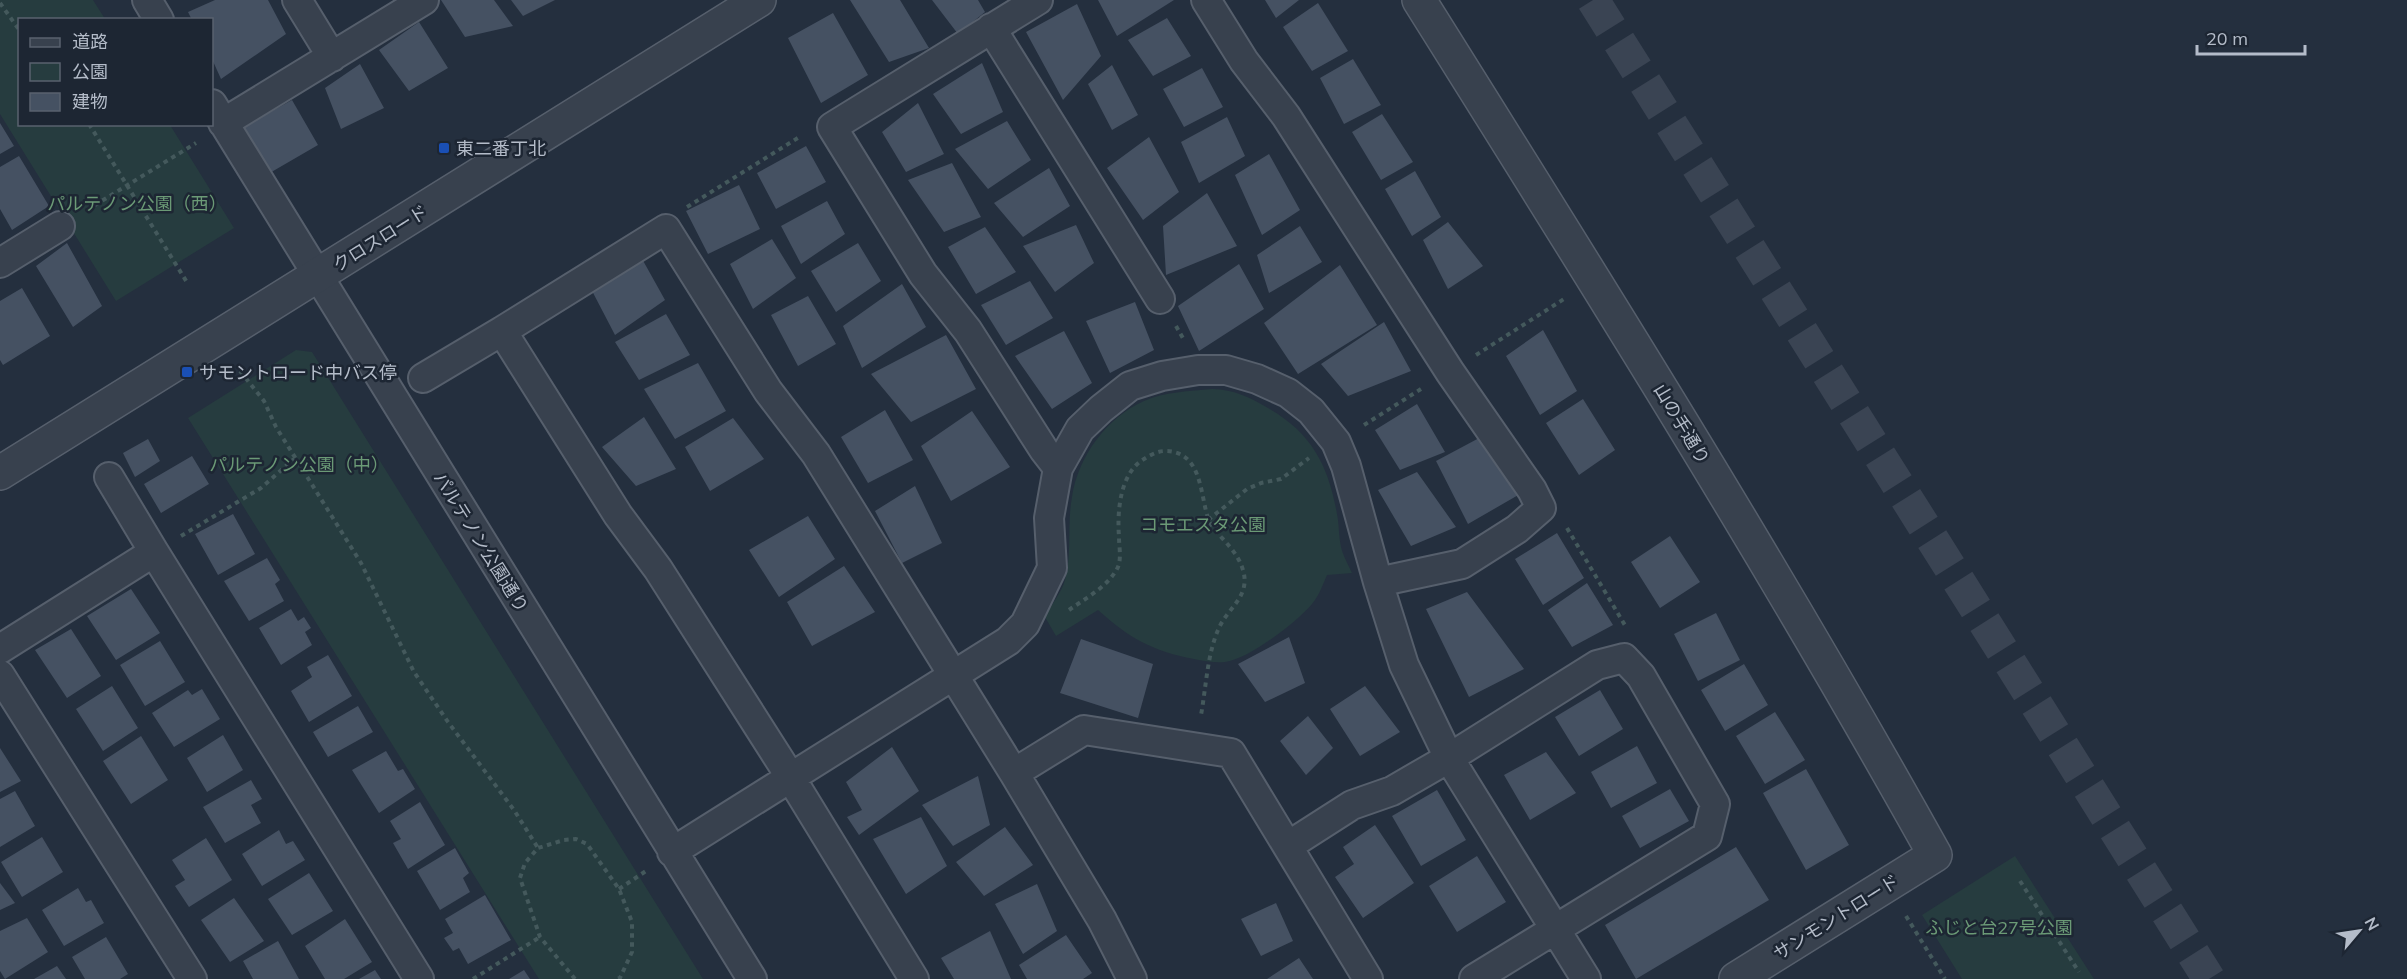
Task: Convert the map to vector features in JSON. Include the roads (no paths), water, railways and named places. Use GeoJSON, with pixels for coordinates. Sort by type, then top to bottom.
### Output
{"type":"FeatureCollection","features":[{"type":"Feature","properties":{"kind":"street"},"geometry":{"type":"LineString","coordinates":[[147,0],[158,18]]}},
{"type":"Feature","properties":{"kind":"street"},"geometry":{"type":"LineString","coordinates":[[297,0],[332,57]]}},
{"type":"Feature","properties":{"kind":"street"},"geometry":{"type":"LineString","coordinates":[[217,114],[332,57],[424,0]]}},
{"type":"Feature","properties":{"kind":"street","name":"クロスロード"},"geometry":{"type":"LineString","coordinates":[[0,473],[759,0]]}},
{"type":"Feature","properties":{"kind":"street"},"geometry":{"type":"LineString","coordinates":[[1038,0],[832,127],[923,274],[968,331],[1044,450],[1058,468]]}},
{"type":"Feature","properties":{"kind":"street"},"geometry":{"type":"LineString","coordinates":[[1206,0],[1244,61],[1286,116],[1450,372],[1532,490],[1541,508],[1517,529],[1462,564],[1378,582]]}},
{"type":"Feature","properties":{"kind":"street","name":"山の手通り"},"geometry":{"type":"LineString","coordinates":[[1419,0],[1595,280],[1858,717],[1935,855]]}},
{"type":"Feature","properties":{"kind":"street"},"geometry":{"type":"LineString","coordinates":[[991,28],[1161,299]]}},
{"type":"Feature","properties":{"kind":"street","name":"パルテノン公園通り"},"geometry":{"type":"LineString","coordinates":[[217,114],[752,979]]}},
{"type":"Feature","properties":{"kind":"street"},"geometry":{"type":"LineString","coordinates":[[0,263],[60,226]]}},
{"type":"Feature","properties":{"kind":"street"},"geometry":{"type":"LineString","coordinates":[[423,378],[666,229],[768,391],[816,454],[954,676],[1102,920],[1132,979]]}},
{"type":"Feature","properties":{"kind":"street"},"geometry":{"type":"LineString","coordinates":[[502,331],[618,515],[658,569],[914,979]]}},
{"type":"Feature","properties":{"kind":"street"},"geometry":{"type":"LineString","coordinates":[[672,852],[1008,641],[1025,624],[1052,568],[1049,518],[1058,468],[1080,429],[1130,386],[1162,376],[1198,370],[1226,370],[1257,379],[1288,393],[1311,411],[1336,442],[1346,466],[1378,582],[1404,664],[1449,758],[1587,979]]}},
{"type":"Feature","properties":{"kind":"street"},"geometry":{"type":"LineString","coordinates":[[109,477],[419,979]]}},
{"type":"Feature","properties":{"kind":"street"},"geometry":{"type":"LineString","coordinates":[[0,649],[154,552]]}},
{"type":"Feature","properties":{"kind":"street"},"geometry":{"type":"LineString","coordinates":[[1288,846],[1352,805],[1392,790],[1449,758],[1597,664],[1624,658],[1641,676],[1715,804],[1707,836],[1474,979]]}},
{"type":"Feature","properties":{"kind":"street"},"geometry":{"type":"LineString","coordinates":[[0,675],[192,979]]}},
{"type":"Feature","properties":{"kind":"street"},"geometry":{"type":"LineString","coordinates":[[1014,773],[1084,730],[1231,753],[1368,979]]}},
{"type":"Feature","properties":{"kind":"street","name":"サンモントロード"},"geometry":{"type":"LineString","coordinates":[[1736,979],[1935,855]]}},
{"type":"Feature","properties":{"kind":"tunnel"},"geometry":{"type":"LineString","coordinates":[[1593,0],[2209,979]]}},
{"type":"Feature","properties":{"kind":"place","name":"東二番丁北"},"geometry":{"type":"Point","coordinates":[444,148]}},
{"type":"Feature","properties":{"kind":"place","name":"サモントロード中バス停"},"geometry":{"type":"Point","coordinates":[187,372]}},
{"type":"Feature","properties":{"kind":"park label","name":"パルテノン公園（西）"},"geometry":{"type":"Point","coordinates":[137,203]}},
{"type":"Feature","properties":{"kind":"park label","name":"パルテノン公園（中）"},"geometry":{"type":"Point","coordinates":[299,464]}},
{"type":"Feature","properties":{"kind":"park label","name":"コモエスタ公園"},"geometry":{"type":"Point","coordinates":[1203,524]}},
{"type":"Feature","properties":{"kind":"park label","name":"ふじと台27号公園"},"geometry":{"type":"Point","coordinates":[1999,927]}}]}
